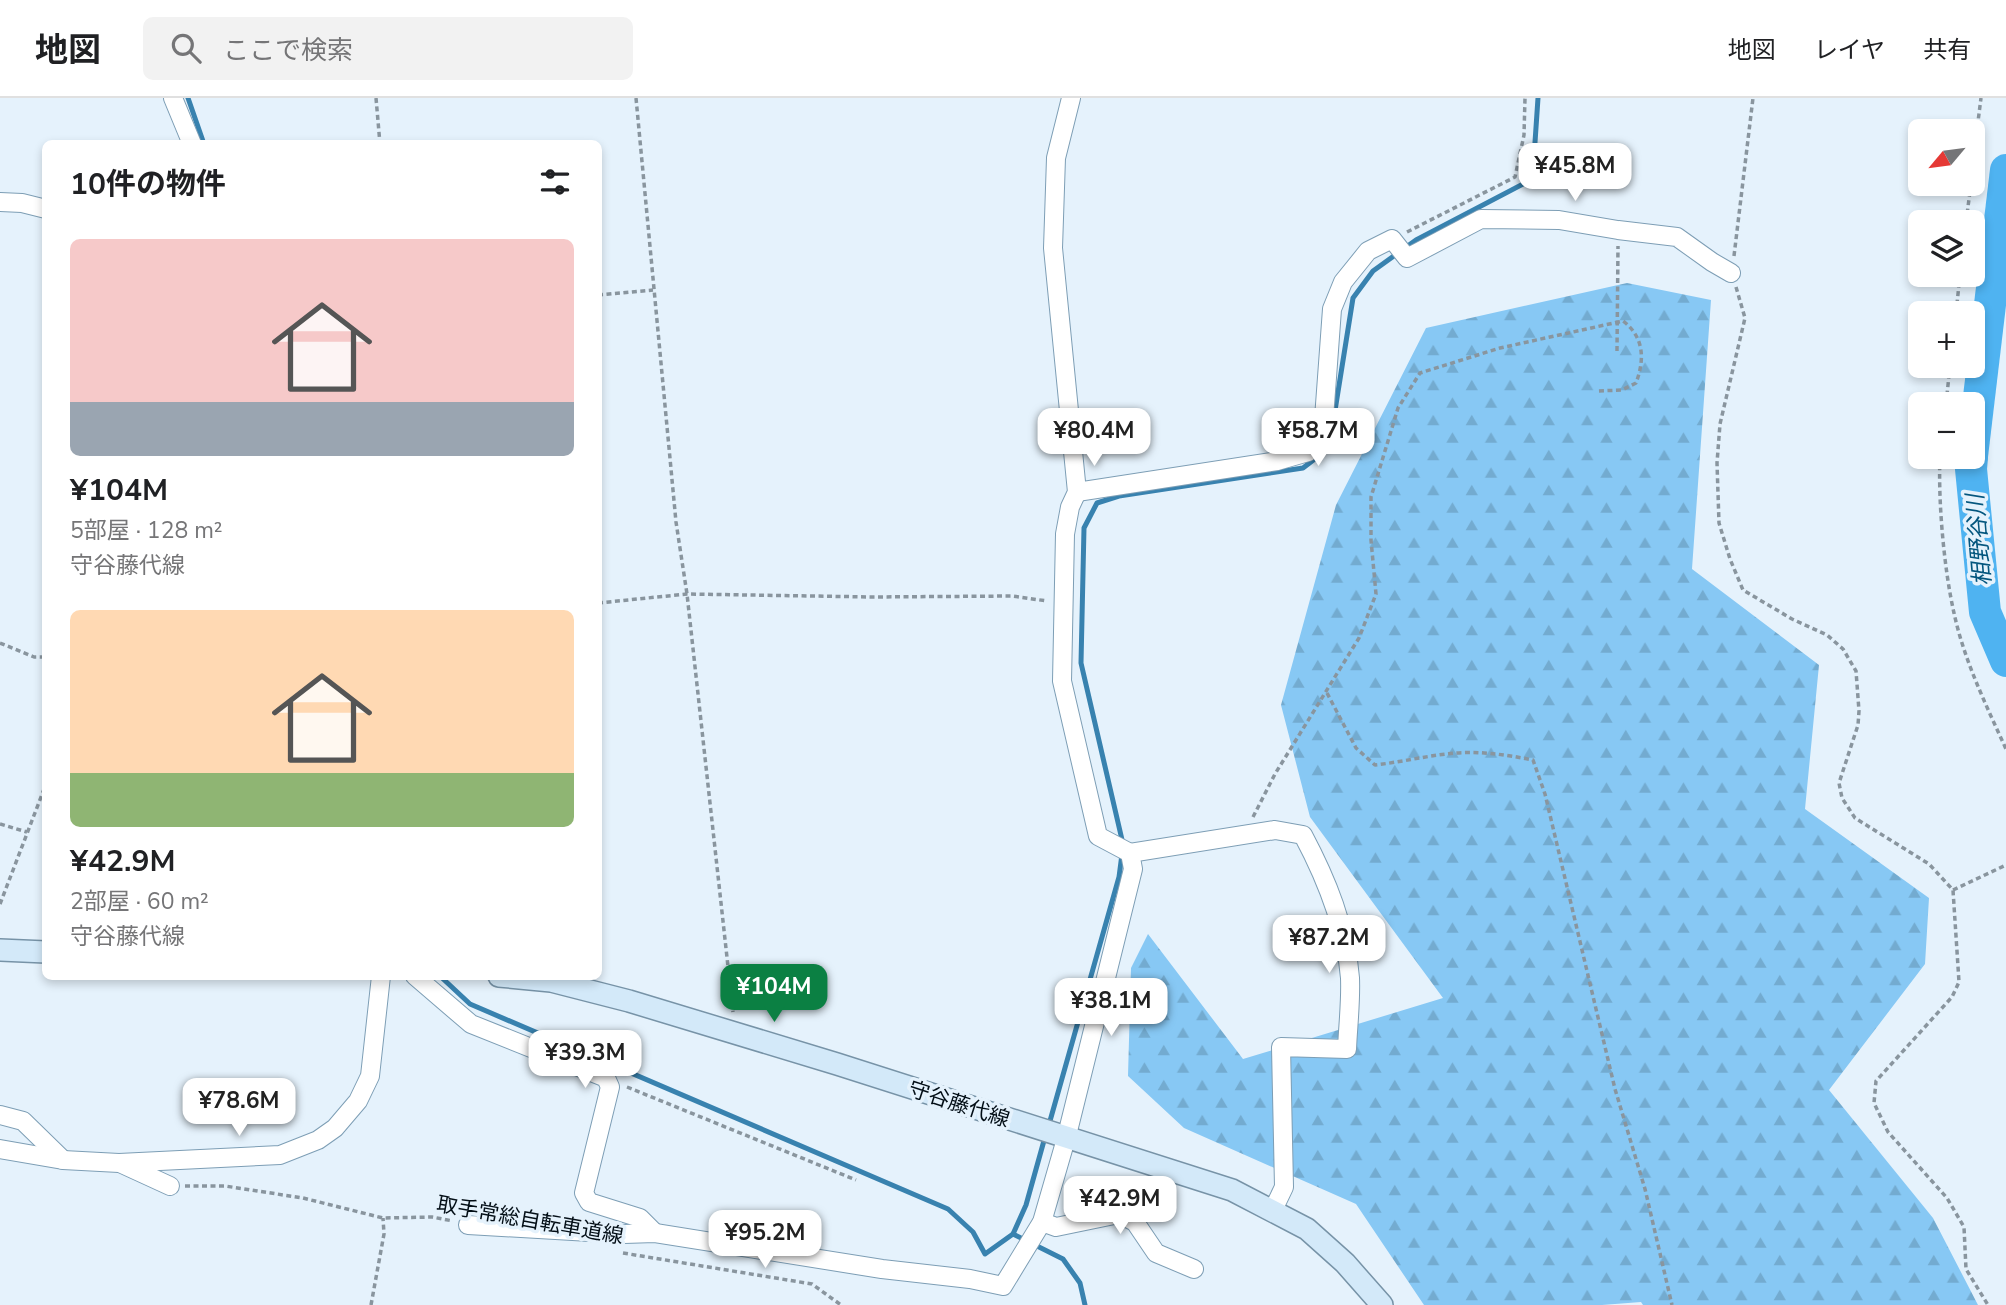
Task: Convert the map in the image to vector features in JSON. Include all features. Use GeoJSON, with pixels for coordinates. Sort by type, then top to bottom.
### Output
{"type":"FeatureCollection","features":[{"type":"Feature","properties":{"kind":"main road"},"geometry":{"type":"LineString","coordinates":[[0,950],[42,952]]}},
{"type":"Feature","properties":{"kind":"main road","name":"守谷藤代線"},"geometry":{"type":"LineString","coordinates":[[541,980],[628,1001],[1232,1190],[1307,1229],[1345,1263],[1382,1305]]}},
{"type":"Feature","properties":{"kind":"street"},"geometry":{"type":"LineString","coordinates":[[173,98],[190,140]]}},
{"type":"Feature","properties":{"kind":"street"},"geometry":{"type":"LineString","coordinates":[[1071,98],[1056,158],[1053,248],[1077,492],[1070,507],[1065,534],[1062,681],[1098,836],[1129,852],[1275,830],[1303,835],[1323,873],[1340,922],[1350,979],[1347,1049],[1281,1047],[1284,1187],[1273,1210]]}},
{"type":"Feature","properties":{"kind":"street"},"geometry":{"type":"LineString","coordinates":[[0,201],[42,208]]}},
{"type":"Feature","properties":{"kind":"street"},"geometry":{"type":"LineString","coordinates":[[1077,492],[1277,461],[1308,452],[1323,432],[1332,309],[1343,282],[1368,251],[1392,239],[1407,258],[1481,219],[1559,220],[1677,237],[1731,273]]}},
{"type":"Feature","properties":{"kind":"street"},"geometry":{"type":"LineString","coordinates":[[468,1225],[624,1234],[655,1233],[1003,1286],[1039,1227],[1053,1134],[1133,869],[1129,852]]}},
{"type":"Feature","properties":{"kind":"street"},"geometry":{"type":"LineString","coordinates":[[0,1149],[63,1160],[119,1163],[279,1155],[318,1139],[335,1128],[358,1101],[370,1076],[381,980]]}},
{"type":"Feature","properties":{"kind":"street"},"geometry":{"type":"LineString","coordinates":[[420,980],[471,1024],[606,1078],[610,1087],[584,1193],[589,1202],[640,1218],[655,1233]]}},
{"type":"Feature","properties":{"kind":"street"},"geometry":{"type":"LineString","coordinates":[[0,1115],[23,1121],[63,1160]]}},
{"type":"Feature","properties":{"kind":"street"},"geometry":{"type":"LineString","coordinates":[[119,1163],[170,1186]]}},
{"type":"Feature","properties":{"kind":"street"},"geometry":{"type":"LineString","coordinates":[[1039,1227],[1056,1227],[1119,1214],[1135,1222],[1156,1253],[1194,1269]]}},
{"type":"Feature","properties":{"kind":"path"},"geometry":{"type":"LineString","coordinates":[[376,98],[380,140]]}},
{"type":"Feature","properties":{"kind":"path"},"geometry":{"type":"LineString","coordinates":[[636,98],[676,522],[687,594],[736,1035]]}},
{"type":"Feature","properties":{"kind":"path"},"geometry":{"type":"LineString","coordinates":[[1392,239],[1515,177],[1524,135],[1525,98]]}},
{"type":"Feature","properties":{"kind":"path"},"geometry":{"type":"LineString","coordinates":[[1753,98],[1731,273],[1745,318],[1720,424],[1717,463],[1719,523],[1743,590],[1791,619],[1827,635],[1843,649],[1856,671],[1858,725],[1839,783],[1842,798],[1855,818],[1929,864],[1953,890],[1959,982],[1952,997],[1876,1080],[1874,1103],[1888,1132],[1948,1198],[1959,1217],[1964,1227],[1966,1269],[1988,1305]]}},
{"type":"Feature","properties":{"kind":"path"},"geometry":{"type":"LineString","coordinates":[[1978,119],[1981,98]]}},
{"type":"Feature","properties":{"kind":"path"},"geometry":{"type":"LineString","coordinates":[[1617,351],[1618,230]]}},
{"type":"Feature","properties":{"kind":"path"},"geometry":{"type":"LineString","coordinates":[[602,295],[653,290]]}},
{"type":"Feature","properties":{"kind":"path"},"geometry":{"type":"LineString","coordinates":[[1244,834],[1275,774],[1359,638],[1376,594],[1371,540],[1371,497],[1398,408],[1420,373],[1500,348],[1622,321],[1634,329],[1643,366],[1636,383],[1622,390],[1597,391]]}},
{"type":"Feature","properties":{"kind":"path"},"geometry":{"type":"LineString","coordinates":[[1940,469],[1943,533],[1954,613],[1969,663],[2006,749]]}},
{"type":"Feature","properties":{"kind":"path"},"geometry":{"type":"LineString","coordinates":[[602,603],[687,594],[1012,596],[1062,603]]}},
{"type":"Feature","properties":{"kind":"path"},"geometry":{"type":"LineString","coordinates":[[0,643],[34,657],[42,657]]}},
{"type":"Feature","properties":{"kind":"path"},"geometry":{"type":"LineString","coordinates":[[1326,692],[1356,748],[1375,765],[1455,753],[1502,754],[1532,760],[1548,807],[1615,1089],[1645,1189],[1672,1305]]}},
{"type":"Feature","properties":{"kind":"path"},"geometry":{"type":"LineString","coordinates":[[0,904],[42,794]]}},
{"type":"Feature","properties":{"kind":"path"},"geometry":{"type":"LineString","coordinates":[[0,824],[27,832]]}},
{"type":"Feature","properties":{"kind":"path"},"geometry":{"type":"LineString","coordinates":[[1953,890],[2006,865]]}},
{"type":"Feature","properties":{"kind":"path"},"geometry":{"type":"LineString","coordinates":[[606,1078],[856,1180]]}},
{"type":"Feature","properties":{"kind":"path","name":"取手常総自転車道線"},"geometry":{"type":"LineString","coordinates":[[170,1186],[225,1186],[303,1198],[383,1218],[432,1217],[468,1225]]}},
{"type":"Feature","properties":{"kind":"path"},"geometry":{"type":"LineString","coordinates":[[371,1305],[384,1234],[383,1218]]}},
{"type":"Feature","properties":{"kind":"path","name":"取手常総自転車道線"},"geometry":{"type":"LineString","coordinates":[[622,1253],[812,1284],[841,1305]]}},
{"type":"Feature","properties":{"kind":"green space"},"geometry":{"type":"Polygon","coordinates":[[[1627,283],[1711,300],[1692,569],[1819,665],[1805,809],[1929,898],[1925,964],[1829,1090],[1933,1218],[1978,1305],[1643,1305],[1641,1302],[1602,1305],[1424,1305],[1356,1204],[1184,1128],[1128,1076],[1131,968],[1148,934],[1243,1059],[1443,998],[1310,817],[1281,705],[1336,505],[1426,328],[1627,283]]]}},
{"type":"Feature","properties":{"kind":"waterway"},"geometry":{"type":"LineString","coordinates":[[188,98],[203,140]]}},
{"type":"Feature","properties":{"kind":"waterway"},"geometry":{"type":"LineString","coordinates":[[1123,844],[1081,663],[1084,528],[1097,503],[1119,496],[1303,468],[1329,448],[1353,298],[1373,271],[1416,240],[1527,182],[1534,157],[1538,98]]}},
{"type":"Feature","properties":{"kind":"waterway","name":"相野谷川"},"geometry":{"type":"LineString","coordinates":[[1980,392],[2006,170]]}},
{"type":"Feature","properties":{"kind":"waterway","name":"相野谷川"},"geometry":{"type":"LineString","coordinates":[[1971,469],[1985,612],[2006,661]]}},
{"type":"Feature","properties":{"kind":"waterway"},"geometry":{"type":"LineString","coordinates":[[1048,1128],[1119,877],[1122,854]]}},
{"type":"Feature","properties":{"kind":"waterway"},"geometry":{"type":"LineString","coordinates":[[444,980],[470,1004],[948,1209],[973,1232],[985,1254],[1013,1234],[1026,1205],[1045,1137]]}},
{"type":"Feature","properties":{"kind":"waterway"},"geometry":{"type":"LineString","coordinates":[[1013,1234],[1063,1259],[1080,1283],[1085,1305]]}}]}
